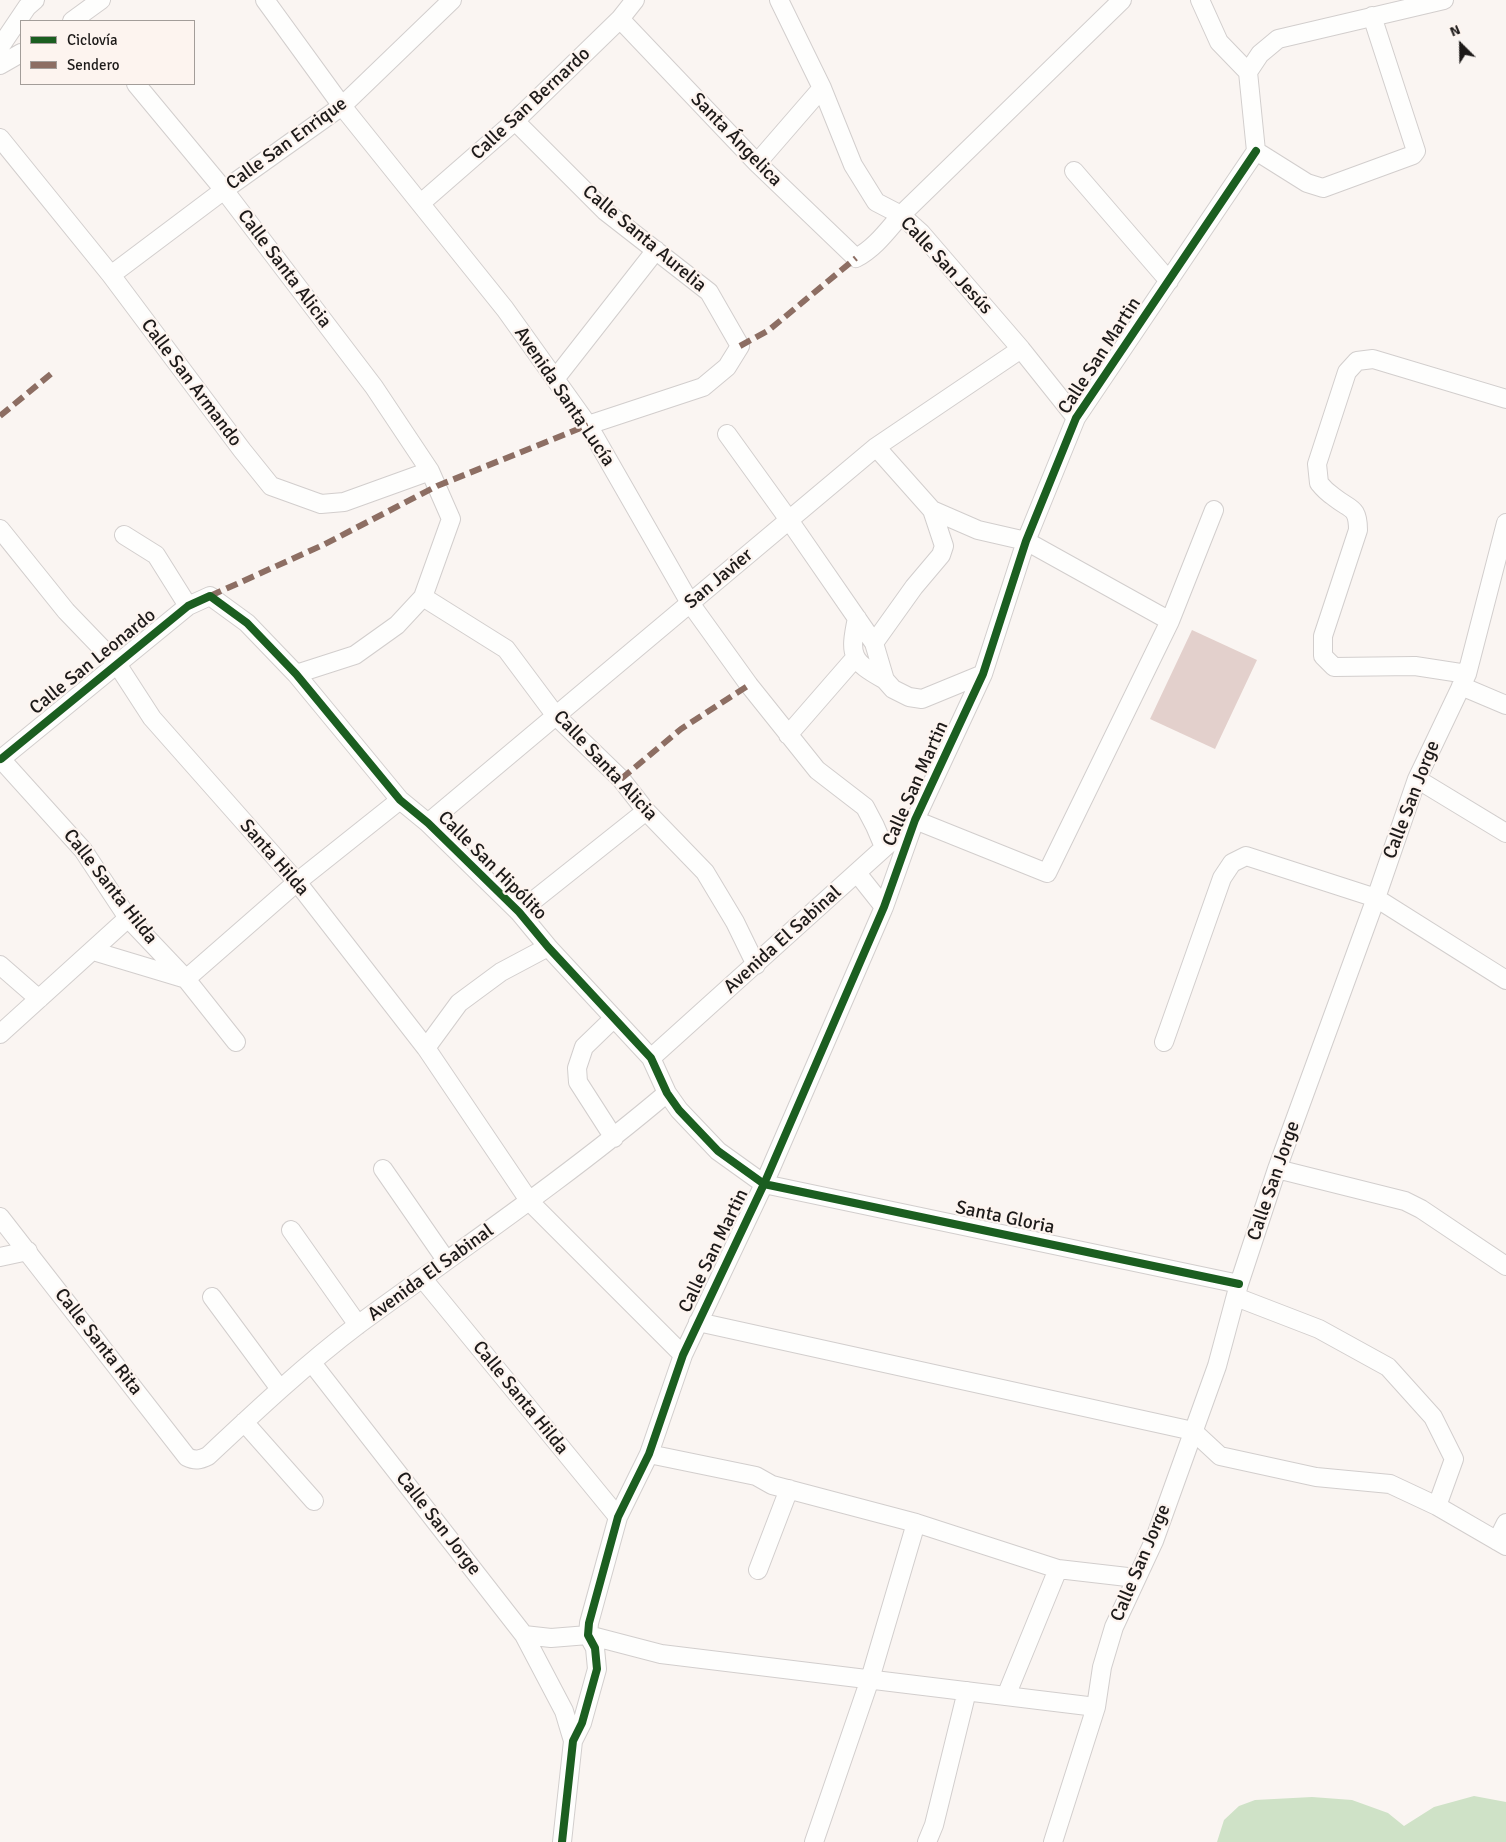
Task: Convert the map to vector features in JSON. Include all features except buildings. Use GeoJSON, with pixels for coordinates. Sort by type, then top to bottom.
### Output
{"type":"FeatureCollection","features":[{"type":"Feature","properties":{"kind":"street"},"geometry":{"type":"LineString","coordinates":[[79,19],[101,0]]}},
{"type":"Feature","properties":{"kind":"street","name":"Avenida Santa Lucía"},"geometry":{"type":"LineString","coordinates":[[265,0],[342,106],[422,203],[505,309],[588,425],[690,603],[749,685],[825,778],[865,807],[884,847]]}},
{"type":"Feature","properties":{"kind":"street","name":"Calle San Enrique"},"geometry":{"type":"LineString","coordinates":[[111,275],[224,190],[342,106],[452,0]]}},
{"type":"Feature","properties":{"kind":"street","name":"Calle San Bernardo"},"geometry":{"type":"LineString","coordinates":[[422,203],[515,121],[620,19],[635,0]]}},
{"type":"Feature","properties":{"kind":"street","name":"Calle San Jesús"},"geometry":{"type":"LineString","coordinates":[[779,0],[822,88],[854,165],[876,202],[902,215],[921,233],[1021,349],[1076,418]]}},
{"type":"Feature","properties":{"kind":"street"},"geometry":{"type":"LineString","coordinates":[[902,215],[1122,0]]}},
{"type":"Feature","properties":{"kind":"street"},"geometry":{"type":"LineString","coordinates":[[1200,0],[1219,42],[1248,72],[1256,151],[1307,183],[1323,188],[1413,155],[1416,150],[1372,16]]}},
{"type":"Feature","properties":{"kind":"street"},"geometry":{"type":"LineString","coordinates":[[1248,72],[1260,54],[1278,39],[1444,0]]}},
{"type":"Feature","properties":{"kind":"street"},"geometry":{"type":"LineString","coordinates":[[23,20],[33,9]]}},
{"type":"Feature","properties":{"kind":"street","name":"Santa Ángelica"},"geometry":{"type":"LineString","coordinates":[[620,19],[757,163],[856,258],[876,244],[902,215]]}},
{"type":"Feature","properties":{"kind":"street"},"geometry":{"type":"LineString","coordinates":[[0,47],[20,24]]}},
{"type":"Feature","properties":{"kind":"street"},"geometry":{"type":"LineString","coordinates":[[0,65],[20,54]]}},
{"type":"Feature","properties":{"kind":"street","name":"Calle Santa Alicia"},"geometry":{"type":"LineString","coordinates":[[137,85],[224,190],[374,387],[430,471],[451,519],[423,597],[506,649],[556,716],[621,779],[646,810],[705,872],[735,922],[756,965]]}},
{"type":"Feature","properties":{"kind":"street"},"geometry":{"type":"LineString","coordinates":[[757,163],[822,88]]}},
{"type":"Feature","properties":{"kind":"street","name":"Calle Santa Aurelia"},"geometry":{"type":"LineString","coordinates":[[515,121],[605,211],[709,292],[740,346],[727,368],[703,387],[588,425]]}},
{"type":"Feature","properties":{"kind":"street","name":"Calle San Armando"},"geometry":{"type":"LineString","coordinates":[[2,147],[111,275],[271,486],[321,504],[344,502],[430,471]]}},
{"type":"Feature","properties":{"kind":"street","name":"Calle San Martin"},"geometry":{"type":"LineString","coordinates":[[588,1634],[589,1623],[618,1518],[649,1454],[683,1355],[764,1184],[884,907],[915,820],[983,674],[1026,541],[1076,418],[1256,151]]}},
{"type":"Feature","properties":{"kind":"street"},"geometry":{"type":"LineString","coordinates":[[1074,171],[1169,281]]}},
{"type":"Feature","properties":{"kind":"street"},"geometry":{"type":"LineString","coordinates":[[555,379],[656,250]]}},
{"type":"Feature","properties":{"kind":"street","name":"San Javier"},"geometry":{"type":"LineString","coordinates":[[428,823],[876,447],[1021,349]]}},
{"type":"Feature","properties":{"kind":"street"},"geometry":{"type":"LineString","coordinates":[[1506,399],[1373,359],[1357,361],[1347,372],[1317,464],[1318,483],[1334,498],[1351,508],[1358,518],[1358,530],[1323,636],[1323,656],[1334,667],[1415,666],[1464,680],[1506,704]]}},
{"type":"Feature","properties":{"kind":"street"},"geometry":{"type":"LineString","coordinates":[[727,434],[874,643],[885,680]]}},
{"type":"Feature","properties":{"kind":"street"},"geometry":{"type":"LineString","coordinates":[[874,643],[914,587],[941,555],[944,546],[932,510],[876,447]]}},
{"type":"Feature","properties":{"kind":"street"},"geometry":{"type":"LineString","coordinates":[[932,510],[978,530],[1026,541],[1170,621]]}},
{"type":"Feature","properties":{"kind":"street"},"geometry":{"type":"LineString","coordinates":[[915,820],[1047,873],[1170,621],[1214,510]]}},
{"type":"Feature","properties":{"kind":"street","name":"Calle San Jorge"},"geometry":{"type":"LineString","coordinates":[[1053,1842],[1096,1707],[1102,1667],[1114,1627],[1154,1540],[1217,1366],[1238,1291],[1277,1169],[1376,898],[1416,779],[1464,680],[1506,523]]}},
{"type":"Feature","properties":{"kind":"street","name":"Santa Hilda"},"geometry":{"type":"LineString","coordinates":[[0,529],[66,611],[117,664],[152,718],[297,882],[426,1048],[530,1202],[683,1355]]}},
{"type":"Feature","properties":{"kind":"street"},"geometry":{"type":"LineString","coordinates":[[124,536],[156,555],[188,606]]}},
{"type":"Feature","properties":{"kind":"street","name":"Calle San Leonardo"},"geometry":{"type":"LineString","coordinates":[[3,768],[117,664],[188,606],[210,596]]}},
{"type":"Feature","properties":{"kind":"street","name":"Calle San Hipólito"},"geometry":{"type":"LineString","coordinates":[[210,596],[247,624],[296,674],[400,800],[428,823],[519,912],[548,947],[651,1058],[668,1093],[679,1110],[718,1151],[764,1184]]}},
{"type":"Feature","properties":{"kind":"street"},"geometry":{"type":"LineString","coordinates":[[296,674],[355,655],[397,625],[423,597]]}},
{"type":"Feature","properties":{"kind":"street"},"geometry":{"type":"LineString","coordinates":[[857,618],[852,642],[855,658],[865,668],[909,698],[922,699],[952,685],[983,674]]}},
{"type":"Feature","properties":{"kind":"street"},"geometry":{"type":"LineString","coordinates":[[788,734],[855,658]]}},
{"type":"Feature","properties":{"kind":"street","name":"Calle Santa Hilda"},"geometry":{"type":"LineString","coordinates":[[3,768],[83,850],[128,918],[186,979],[236,1042]]}},
{"type":"Feature","properties":{"kind":"street"},"geometry":{"type":"LineString","coordinates":[[1416,779],[1506,833]]}},
{"type":"Feature","properties":{"kind":"street"},"geometry":{"type":"LineString","coordinates":[[93,951],[186,979],[297,882],[400,800]]}},
{"type":"Feature","properties":{"kind":"street"},"geometry":{"type":"LineString","coordinates":[[519,912],[646,810]]}},
{"type":"Feature","properties":{"kind":"street","name":"Avenida El Sabinal"},"geometry":{"type":"LineString","coordinates":[[651,1058],[915,820]]}},
{"type":"Feature","properties":{"kind":"street"},"geometry":{"type":"LineString","coordinates":[[1164,1042],[1222,878],[1232,863],[1246,856],[1376,898],[1506,980]]}},
{"type":"Feature","properties":{"kind":"street"},"geometry":{"type":"LineString","coordinates":[[857,873],[884,907]]}},
{"type":"Feature","properties":{"kind":"street"},"geometry":{"type":"LineString","coordinates":[[0,1034],[128,918]]}},
{"type":"Feature","properties":{"kind":"street"},"geometry":{"type":"LineString","coordinates":[[426,1048],[460,1003],[501,972],[548,947]]}},
{"type":"Feature","properties":{"kind":"street"},"geometry":{"type":"LineString","coordinates":[[0,966],[39,999]]}},
{"type":"Feature","properties":{"kind":"street"},"geometry":{"type":"LineString","coordinates":[[614,1018],[584,1047],[576,1068],[578,1082],[614,1138]]}},
{"type":"Feature","properties":{"kind":"street","name":"Avenida El Sabinal"},"geometry":{"type":"LineString","coordinates":[[201,1459],[208,1456],[280,1389],[358,1325],[423,1279],[446,1260],[530,1202],[614,1138],[668,1093]]}},
{"type":"Feature","properties":{"kind":"street"},"geometry":{"type":"LineString","coordinates":[[383,1169],[446,1260]]}},
{"type":"Feature","properties":{"kind":"street"},"geometry":{"type":"LineString","coordinates":[[1277,1169],[1404,1201],[1421,1209],[1506,1266]]}},
{"type":"Feature","properties":{"kind":"street","name":"Santa Gloria"},"geometry":{"type":"LineString","coordinates":[[764,1184],[1238,1291],[1319,1329],[1388,1367],[1433,1417],[1454,1458],[1437,1506]]}},
{"type":"Feature","properties":{"kind":"street","name":"Calle Santa Rita"},"geometry":{"type":"LineString","coordinates":[[0,1216],[187,1457],[194,1460],[201,1459]]}},
{"type":"Feature","properties":{"kind":"street"},"geometry":{"type":"LineString","coordinates":[[291,1230],[358,1325]]}},
{"type":"Feature","properties":{"kind":"street"},"geometry":{"type":"LineString","coordinates":[[0,1257],[28,1251]]}},
{"type":"Feature","properties":{"kind":"street","name":"Calle Santa Hilda"},"geometry":{"type":"LineString","coordinates":[[423,1279],[618,1518]]}},
{"type":"Feature","properties":{"kind":"street"},"geometry":{"type":"LineString","coordinates":[[212,1297],[280,1389]]}},
{"type":"Feature","properties":{"kind":"street"},"geometry":{"type":"LineString","coordinates":[[698,1322],[1193,1431],[1220,1456],[1316,1477],[1390,1484],[1437,1506],[1501,1544],[1506,1523]]}},
{"type":"Feature","properties":{"kind":"street","name":"Calle San Jorge"},"geometry":{"type":"LineString","coordinates":[[312,1363],[524,1635],[564,1711],[573,1741]]}},
{"type":"Feature","properties":{"kind":"street"},"geometry":{"type":"LineString","coordinates":[[244,1422],[314,1501]]}},
{"type":"Feature","properties":{"kind":"street"},"geometry":{"type":"LineString","coordinates":[[649,1454],[756,1476],[772,1485],[916,1523],[1058,1569],[1136,1578]]}},
{"type":"Feature","properties":{"kind":"street"},"geometry":{"type":"LineString","coordinates":[[758,1570],[789,1489]]}},
{"type":"Feature","properties":{"kind":"street"},"geometry":{"type":"LineString","coordinates":[[814,1842],[870,1679],[916,1523]]}},
{"type":"Feature","properties":{"kind":"street"},"geometry":{"type":"LineString","coordinates":[[1006,1696],[1058,1569]]}},
{"type":"Feature","properties":{"kind":"street"},"geometry":{"type":"LineString","coordinates":[[524,1635],[551,1638],[588,1634],[661,1654],[1096,1707]]}},
{"type":"Feature","properties":{"kind":"street"},"geometry":{"type":"LineString","coordinates":[[562,1842],[573,1741],[582,1723],[598,1669],[595,1648],[588,1634]]}},
{"type":"Feature","properties":{"kind":"street"},"geometry":{"type":"LineString","coordinates":[[927,1842],[934,1825],[967,1691]]}},
{"type":"Feature","properties":{"kind":"green space"},"geometry":{"type":"Polygon","coordinates":[[[1474,1796],[1506,1802],[1506,1842],[1217,1842],[1224,1820],[1239,1806],[1255,1800],[1312,1797],[1352,1800],[1388,1813],[1404,1826],[1434,1807],[1474,1796]]]}},
{"type":"Feature","properties":{"kind":"marked path"},"geometry":{"type":"LineString","coordinates":[[740,346],[769,330],[856,258]]}},
{"type":"Feature","properties":{"kind":"marked path"},"geometry":{"type":"LineString","coordinates":[[0,416],[52,373]]}},
{"type":"Feature","properties":{"kind":"marked path"},"geometry":{"type":"LineString","coordinates":[[210,596],[323,545],[437,486],[588,425]]}},
{"type":"Feature","properties":{"kind":"marked path"},"geometry":{"type":"LineString","coordinates":[[621,779],[681,729],[749,685]]}},
{"type":"Feature","properties":{"kind":"cycle path"},"geometry":{"type":"LineString","coordinates":[[562,1842],[573,1741],[582,1723],[597,1669],[595,1648],[588,1635],[589,1623],[618,1517],[649,1454],[683,1355],[764,1184],[884,907],[915,820],[983,674],[1026,541],[1076,418],[1256,151]]}},
{"type":"Feature","properties":{"kind":"cycle path"},"geometry":{"type":"LineString","coordinates":[[1,759],[188,606],[210,596],[247,623],[296,674],[400,800],[428,823],[519,912],[548,947],[651,1058],[667,1093],[679,1110],[718,1151],[764,1184],[1239,1284]]}}]}
